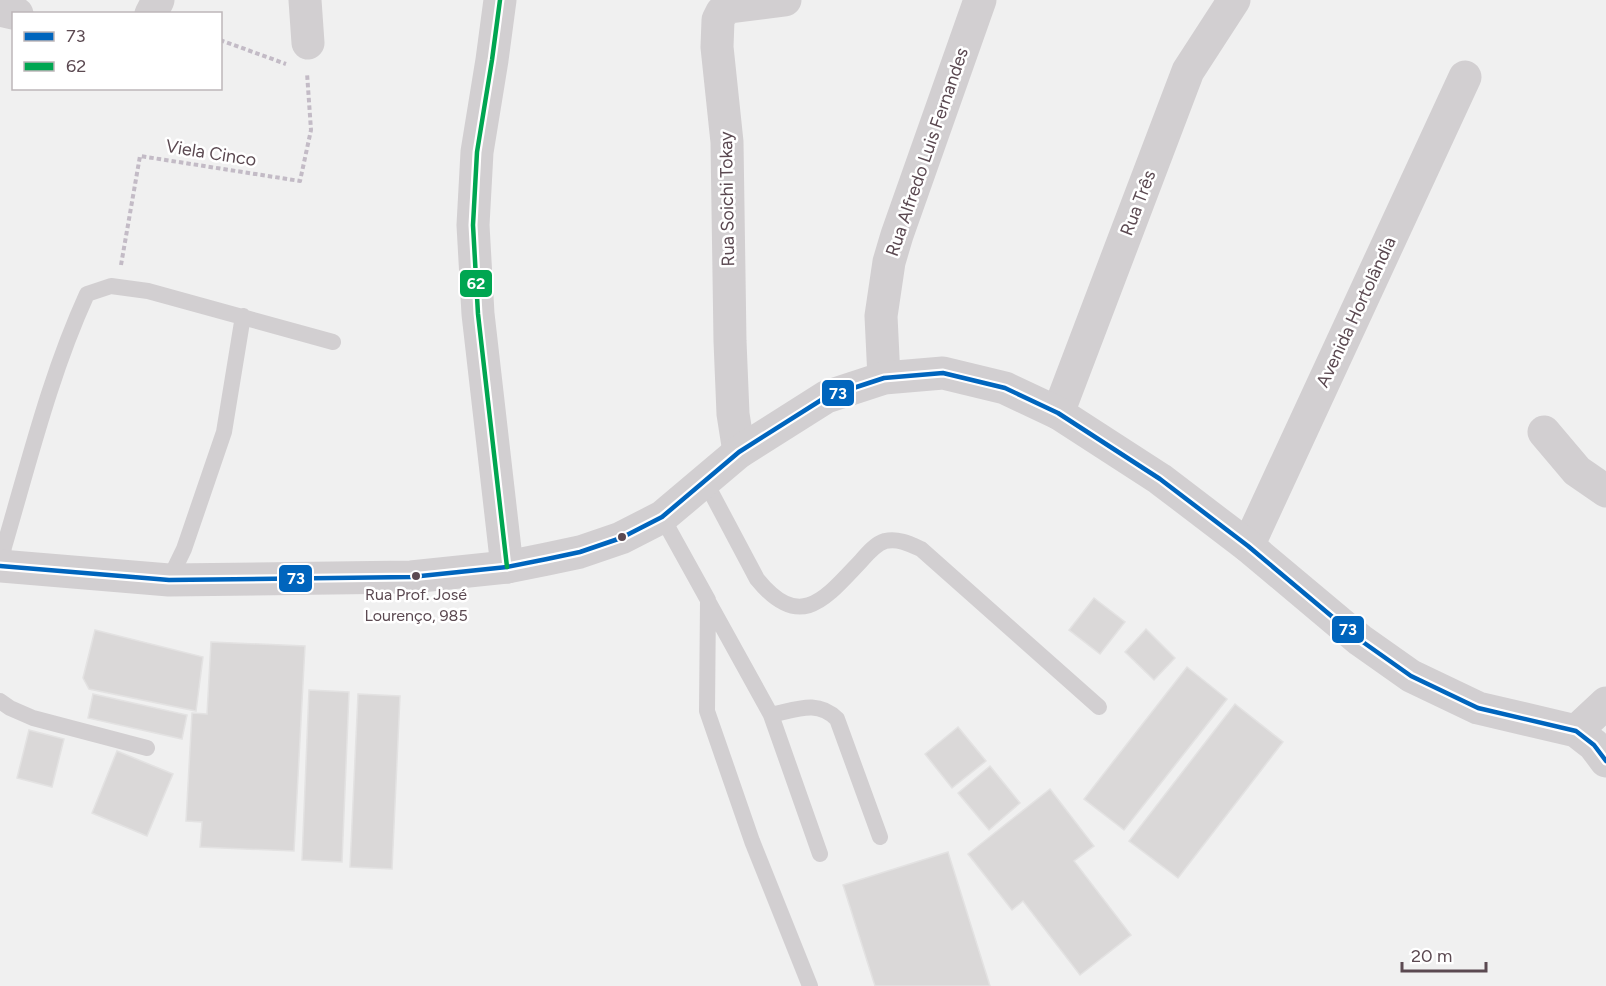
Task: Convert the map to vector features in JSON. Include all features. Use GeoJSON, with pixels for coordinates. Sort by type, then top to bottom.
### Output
{"type":"FeatureCollection","features":[{"type":"Feature","properties":{"kind":"street"},"geometry":{"type":"LineString","coordinates":[[305,0],[308,58]]}},
{"type":"Feature","properties":{"kind":"street"},"geometry":{"type":"LineString","coordinates":[[500,0],[477,152],[473,225],[478,314],[507,567]]}},
{"type":"Feature","properties":{"kind":"street","name":"Rua Soichi Tokay"},"geometry":{"type":"LineString","coordinates":[[739,452],[733,414],[727,142],[717,47],[718,20],[722,12],[730,7],[785,0]]}},
{"type":"Feature","properties":{"kind":"street","name":"Rua Alfredo Luis Fernandes"},"geometry":{"type":"LineString","coordinates":[[884,378],[881,316],[889,262],[980,0]]}},
{"type":"Feature","properties":{"kind":"street","name":"Rua Três"},"geometry":{"type":"LineString","coordinates":[[1058,413],[1188,71],[1234,0]]}},
{"type":"Feature","properties":{"kind":"street","name":"Avenida Hortolândia"},"geometry":{"type":"LineString","coordinates":[[1248,546],[1465,77]]}},
{"type":"Feature","properties":{"kind":"street"},"geometry":{"type":"LineString","coordinates":[[1,567],[170,580],[411,577],[507,567],[580,552],[621,538],[662,517],[739,452],[826,397],[884,378],[943,373],[1005,388],[1058,413],[1160,479],[1248,546],[1360,640],[1411,676],[1478,708],[1576,731],[1594,745],[1606,761]]}},
{"type":"Feature","properties":{"kind":"street"},"geometry":{"type":"LineString","coordinates":[[1544,432],[1577,471],[1606,491]]}},
{"type":"Feature","properties":{"kind":"street"},"geometry":{"type":"LineString","coordinates":[[1576,731],[1606,702]]}},
{"type":"Feature","properties":{"kind":"lane"},"geometry":{"type":"LineString","coordinates":[[1,567],[4,547],[45,405],[72,328],[87,294],[111,286],[148,291],[333,342]]}},
{"type":"Feature","properties":{"kind":"lane"},"geometry":{"type":"LineString","coordinates":[[170,580],[184,549],[224,432],[243,316]]}},
{"type":"Feature","properties":{"kind":"lane"},"geometry":{"type":"LineString","coordinates":[[705,481],[757,579],[780,601],[799,607],[816,604],[830,594],[872,549],[885,542],[902,541],[921,549],[1099,707]]}},
{"type":"Feature","properties":{"kind":"lane"},"geometry":{"type":"LineString","coordinates":[[662,517],[771,715],[820,854]]}},
{"type":"Feature","properties":{"kind":"lane"},"geometry":{"type":"LineString","coordinates":[[708,600],[707,711],[752,841],[810,986]]}},
{"type":"Feature","properties":{"kind":"lane"},"geometry":{"type":"LineString","coordinates":[[0,701],[33,718],[147,748]]}},
{"type":"Feature","properties":{"kind":"lane"},"geometry":{"type":"LineString","coordinates":[[771,715],[820,707],[837,719],[880,837]]}},
{"type":"Feature","properties":{"kind":"path"},"geometry":{"type":"LineString","coordinates":[[222,40],[308,58]]}},
{"type":"Feature","properties":{"kind":"path","name":"Viela Cinco"},"geometry":{"type":"LineString","coordinates":[[117,286],[140,156],[300,181],[310,130],[308,58]]}},
{"type":"Feature","properties":{"kind":"building"},"geometry":{"type":"Polygon","coordinates":[[[1094,598],[1125,622],[1100,654],[1069,630],[1094,598]]]}},
{"type":"Feature","properties":{"kind":"building"},"geometry":{"type":"Polygon","coordinates":[[[1146,629],[1175,658],[1154,680],[1125,652],[1146,629]]]}},
{"type":"Feature","properties":{"kind":"building"},"geometry":{"type":"Polygon","coordinates":[[[95,630],[203,657],[196,711],[89,689],[83,678],[95,630]]]}},
{"type":"Feature","properties":{"kind":"building"},"geometry":{"type":"Polygon","coordinates":[[[211,642],[305,646],[294,851],[200,847],[202,822],[186,821],[192,713],[207,714],[211,642]]]}},
{"type":"Feature","properties":{"kind":"building"},"geometry":{"type":"Polygon","coordinates":[[[1187,667],[1227,699],[1124,830],[1084,799],[1187,667]]]}},
{"type":"Feature","properties":{"kind":"building"},"geometry":{"type":"Polygon","coordinates":[[[309,690],[349,692],[342,862],[302,860],[309,690]]]}},
{"type":"Feature","properties":{"kind":"building"},"geometry":{"type":"Polygon","coordinates":[[[93,694],[187,715],[182,739],[88,718],[93,694]]]}},
{"type":"Feature","properties":{"kind":"building"},"geometry":{"type":"Polygon","coordinates":[[[358,694],[400,696],[392,869],[350,867],[358,694]]]}},
{"type":"Feature","properties":{"kind":"building"},"geometry":{"type":"Polygon","coordinates":[[[1235,704],[1283,742],[1178,878],[1129,841],[1235,704]]]}},
{"type":"Feature","properties":{"kind":"building"},"geometry":{"type":"Polygon","coordinates":[[[958,727],[986,761],[952,788],[925,754],[958,727]]]}},
{"type":"Feature","properties":{"kind":"building"},"geometry":{"type":"Polygon","coordinates":[[[29,730],[64,739],[52,787],[17,778],[29,730]]]}},
{"type":"Feature","properties":{"kind":"building"},"geometry":{"type":"Polygon","coordinates":[[[117,751],[173,774],[147,836],[92,813],[117,751]]]}},
{"type":"Feature","properties":{"kind":"building"},"geometry":{"type":"Polygon","coordinates":[[[990,766],[1020,803],[989,830],[958,793],[990,766]]]}},
{"type":"Feature","properties":{"kind":"building"},"geometry":{"type":"Polygon","coordinates":[[[1050,789],[1094,846],[1074,861],[1131,935],[1080,975],[1023,901],[1012,910],[968,854],[1050,789]]]}},
{"type":"Feature","properties":{"kind":"building"},"geometry":{"type":"Polygon","coordinates":[[[948,852],[990,986],[875,986],[843,885],[948,852]]]}},
{"type":"Feature","properties":{"kind":"transit line","name":"62"},"geometry":{"type":"LineString","coordinates":[[500,0],[477,152],[473,225],[478,314],[507,567]]}},
{"type":"Feature","properties":{"kind":"transit line","name":"73"},"geometry":{"type":"LineString","coordinates":[[0,566],[169,580],[411,577],[507,567],[547,559],[580,552],[621,538],[662,517],[739,452],[826,397],[884,378],[943,373],[1005,388],[1058,413],[1160,479],[1248,546],[1360,640],[1411,676],[1478,708],[1576,731],[1594,745],[1606,761]]}},
{"type":"Feature","properties":{"kind":"place","name":"Rua Prof. José Lourenço, 985"},"geometry":{"type":"Point","coordinates":[416,576]}}]}
